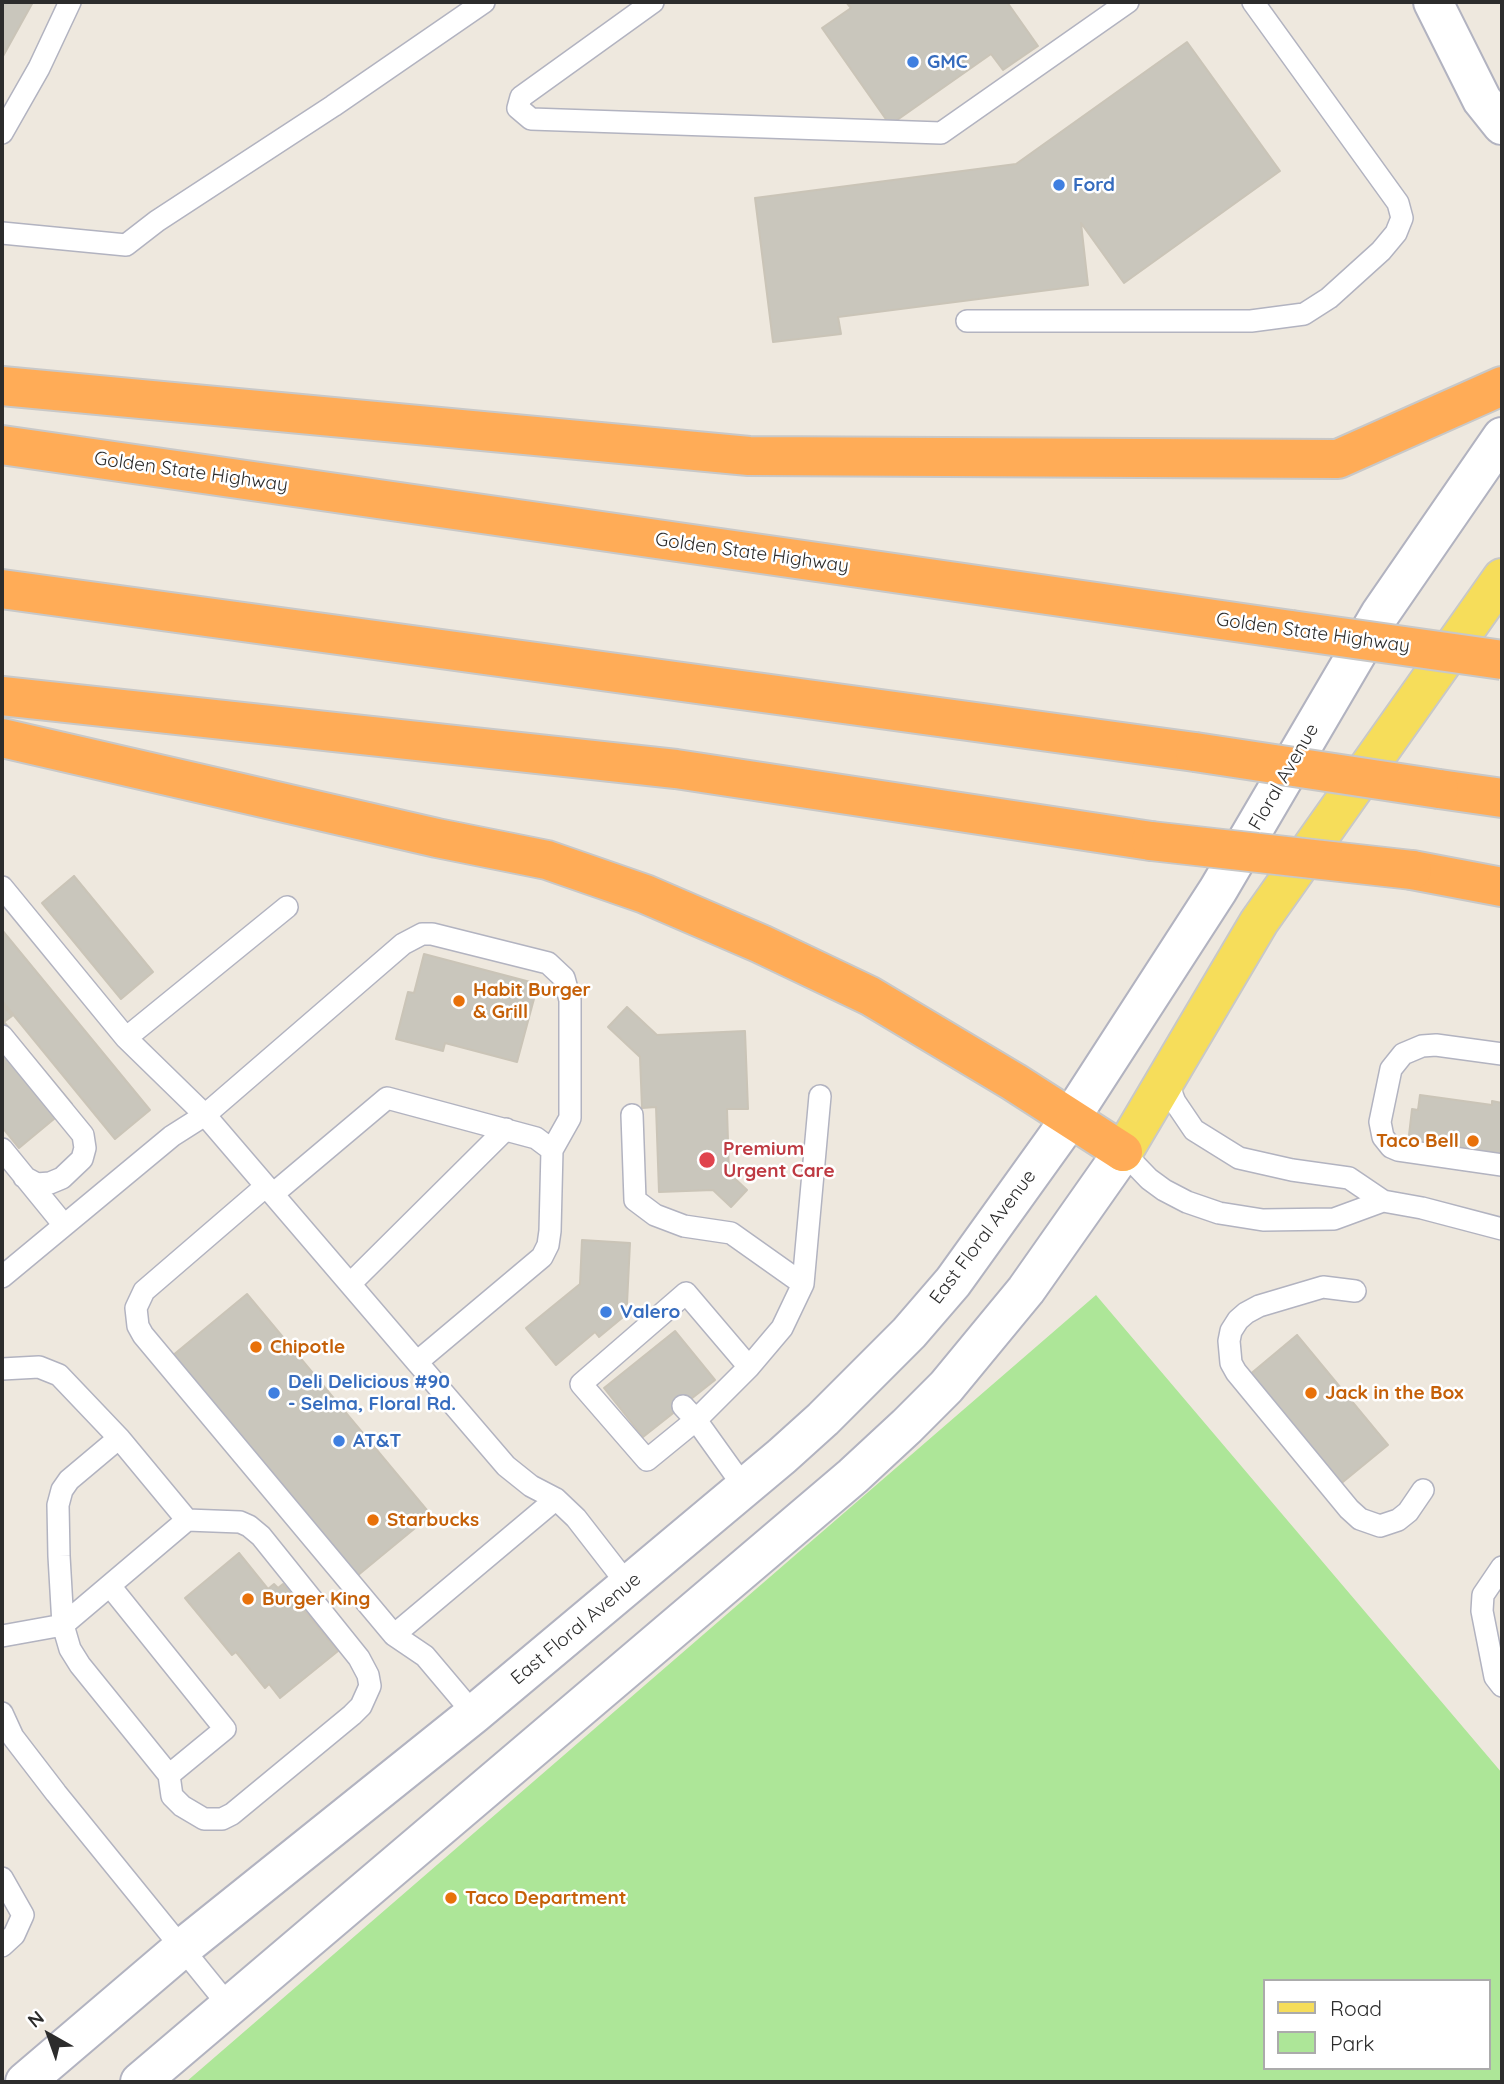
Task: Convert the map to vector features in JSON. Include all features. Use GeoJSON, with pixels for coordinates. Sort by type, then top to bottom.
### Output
{"type":"FeatureCollection","features":[{"type":"Feature","properties":{"kind":"highway"},"geometry":{"type":"LineString","coordinates":[[2,386],[749,456],[1338,459],[1502,386]]}},
{"type":"Feature","properties":{"kind":"highway","name":"Golden State Highway"},"geometry":{"type":"LineString","coordinates":[[2,445],[1502,660]]}},
{"type":"Feature","properties":{"kind":"highway"},"geometry":{"type":"LineString","coordinates":[[2,589],[1195,752],[1502,798]]}},
{"type":"Feature","properties":{"kind":"highway"},"geometry":{"type":"LineString","coordinates":[[2,696],[676,769],[1151,841],[1412,870],[1502,887]]}},
{"type":"Feature","properties":{"kind":"highway"},"geometry":{"type":"LineString","coordinates":[[2,738],[437,838],[547,860],[645,894],[761,944],[870,996],[1014,1082],[1123,1152]]}},
{"type":"Feature","properties":{"kind":"main road"},"geometry":{"type":"LineString","coordinates":[[1123,1152],[1259,922],[1502,578]]}},
{"type":"Feature","properties":{"kind":"street"},"geometry":{"type":"LineString","coordinates":[[1433,2],[1482,100],[1502,125]]}},
{"type":"Feature","properties":{"kind":"street","name":"Floral Avenue"},"geometry":{"type":"LineString","coordinates":[[1070,1119],[1218,890],[1380,614],[1502,437]]}},
{"type":"Feature","properties":{"kind":"street","name":"East Floral Avenue"},"geometry":{"type":"LineString","coordinates":[[24,2082],[181,1949],[474,1714],[823,1419],[909,1333],[953,1282],[1070,1119]]}},
{"type":"Feature","properties":{"kind":"street"},"geometry":{"type":"LineString","coordinates":[[140,2082],[853,1476],[908,1426],[946,1387],[1026,1290],[1123,1152]]}},
{"type":"Feature","properties":{"kind":"lane"},"geometry":{"type":"LineString","coordinates":[[2,133],[39,68],[70,2]]}},
{"type":"Feature","properties":{"kind":"lane"},"geometry":{"type":"LineString","coordinates":[[2,233],[126,245],[157,221],[333,106],[484,2]]}},
{"type":"Feature","properties":{"kind":"lane"},"geometry":{"type":"LineString","coordinates":[[653,2],[521,97],[518,108],[531,119],[941,133],[1128,2]]}},
{"type":"Feature","properties":{"kind":"lane"},"geometry":{"type":"LineString","coordinates":[[967,321],[1251,320],[1304,314],[1329,298],[1381,251],[1396,233],[1402,218],[1398,203],[1253,2]]}},
{"type":"Feature","properties":{"kind":"lane"},"geometry":{"type":"LineString","coordinates":[[2,887],[126,1038],[205,1115],[506,1466],[531,1486],[556,1499],[576,1518],[628,1586]]}},
{"type":"Feature","properties":{"kind":"lane"},"geometry":{"type":"LineString","coordinates":[[126,1038],[287,907]]}},
{"type":"Feature","properties":{"kind":"lane"},"geometry":{"type":"LineString","coordinates":[[2,1277],[172,1136],[205,1115],[390,955],[412,938],[432,934],[548,963],[564,978],[570,1000],[570,1118],[552,1150],[551,1231],[542,1256],[417,1362]]}},
{"type":"Feature","properties":{"kind":"lane"},"geometry":{"type":"LineString","coordinates":[[2,1037],[83,1135],[85,1148],[82,1159],[62,1178],[37,1184],[24,1177]]}},
{"type":"Feature","properties":{"kind":"lane"},"geometry":{"type":"LineString","coordinates":[[1502,1054],[1436,1045],[1411,1050],[1391,1069],[1380,1122],[1383,1137],[1398,1150],[1502,1165]]}},
{"type":"Feature","properties":{"kind":"lane"},"geometry":{"type":"LineString","coordinates":[[1166,1079],[1175,1102],[1194,1130],[1239,1158],[1292,1170],[1349,1178],[1383,1201],[1475,1220],[1502,1229]]}},
{"type":"Feature","properties":{"kind":"lane"},"geometry":{"type":"LineString","coordinates":[[749,1367],[686,1293],[636,1349],[580,1384],[647,1460],[689,1413],[749,1367],[782,1328],[803,1284],[820,1096]]}},
{"type":"Feature","properties":{"kind":"lane"},"geometry":{"type":"LineString","coordinates":[[474,1714],[425,1656],[394,1635],[143,1335],[138,1326],[136,1308],[144,1291],[387,1098],[536,1138],[552,1150]]}},
{"type":"Feature","properties":{"kind":"lane"},"geometry":{"type":"LineString","coordinates":[[632,1115],[635,1200],[656,1216],[684,1226],[731,1233],[803,1284]]}},
{"type":"Feature","properties":{"kind":"lane"},"geometry":{"type":"LineString","coordinates":[[350,1284],[506,1129]]}},
{"type":"Feature","properties":{"kind":"lane"},"geometry":{"type":"LineString","coordinates":[[2,1149],[64,1225]]}},
{"type":"Feature","properties":{"kind":"lane"},"geometry":{"type":"LineString","coordinates":[[1123,1152],[1149,1179],[1164,1190],[1187,1202],[1219,1213],[1263,1220],[1334,1219],[1383,1201]]}},
{"type":"Feature","properties":{"kind":"lane"},"geometry":{"type":"LineString","coordinates":[[1355,1291],[1323,1287],[1259,1306],[1246,1313],[1231,1331],[1228,1341],[1231,1363],[1340,1499],[1360,1520],[1380,1526],[1398,1520],[1408,1512],[1423,1490]]}},
{"type":"Feature","properties":{"kind":"lane"},"geometry":{"type":"LineString","coordinates":[[2,1369],[39,1367],[59,1375],[118,1438],[187,1520]]}},
{"type":"Feature","properties":{"kind":"lane"},"geometry":{"type":"LineString","coordinates":[[689,1413],[744,1488]]}},
{"type":"Feature","properties":{"kind":"lane"},"geometry":{"type":"LineString","coordinates":[[2,1636],[64,1625],[187,1520],[240,1522],[261,1536],[359,1658],[368,1675],[370,1686],[361,1706],[232,1814],[222,1819],[204,1819],[182,1807],[172,1796],[169,1775],[80,1665],[70,1649],[64,1625],[58,1505],[62,1490],[69,1480],[118,1438]]}},
{"type":"Feature","properties":{"kind":"lane"},"geometry":{"type":"LineString","coordinates":[[394,1635],[556,1499]]}},
{"type":"Feature","properties":{"kind":"lane"},"geometry":{"type":"LineString","coordinates":[[1502,1567],[1483,1595],[1482,1611],[1495,1677],[1502,1686]]}},
{"type":"Feature","properties":{"kind":"lane"},"geometry":{"type":"LineString","coordinates":[[110,1586],[225,1728],[169,1775]]}},
{"type":"Feature","properties":{"kind":"lane"},"geometry":{"type":"LineString","coordinates":[[2,1713],[13,1737],[229,2006]]}},
{"type":"Feature","properties":{"kind":"lane"},"geometry":{"type":"LineString","coordinates":[[2,1878],[23,1915],[14,1935],[2,1946]]}},
{"type":"Feature","properties":{"kind":"green space"},"geometry":{"type":"Polygon","coordinates":[[[1096,1295],[1502,1773],[1502,2082],[186,2082],[1096,1295]]]}},
{"type":"Feature","properties":{"kind":"building"},"geometry":{"type":"Polygon","coordinates":[[[2,2],[33,2],[2,58],[2,2]]]}},
{"type":"Feature","properties":{"kind":"building","name":"GMC"},"geometry":{"type":"Polygon","coordinates":[[[846,2],[1007,2],[1038,46],[1003,70],[991,54],[890,125],[822,28],[851,8],[846,2]]]}},
{"type":"Feature","properties":{"kind":"building","name":"Ford"},"geometry":{"type":"Polygon","coordinates":[[[1187,42],[1280,171],[1124,283],[1081,223],[1088,285],[838,317],[841,334],[773,342],[755,198],[1016,164],[1187,42]]]}},
{"type":"Feature","properties":{"kind":"building"},"geometry":{"type":"Polygon","coordinates":[[[74,876],[153,972],[121,999],[42,903],[74,876]]]}},
{"type":"Feature","properties":{"kind":"building"},"geometry":{"type":"Polygon","coordinates":[[[2,930],[150,1110],[115,1139],[2,1001],[2,930]]]}},
{"type":"Feature","properties":{"kind":"building"},"geometry":{"type":"Polygon","coordinates":[[[424,954],[538,984],[517,1062],[445,1043],[443,1051],[396,1039],[408,992],[414,993],[424,954]]]}},
{"type":"Feature","properties":{"kind":"building"},"geometry":{"type":"Polygon","coordinates":[[[2,1004],[12,1016],[4,1022],[72,1104],[19,1148],[2,1127],[2,1004]]]}},
{"type":"Feature","properties":{"kind":"building"},"geometry":{"type":"Polygon","coordinates":[[[627,1007],[657,1035],[745,1031],[748,1109],[727,1109],[729,1173],[747,1190],[731,1207],[713,1190],[659,1192],[656,1107],[642,1108],[640,1057],[608,1027],[627,1007]]]}},
{"type":"Feature","properties":{"kind":"building"},"geometry":{"type":"Polygon","coordinates":[[[1420,1095],[1492,1105],[1492,1101],[1502,1103],[1502,1159],[1412,1146],[1414,1136],[1409,1135],[1412,1109],[1418,1110],[1420,1095]]]}},
{"type":"Feature","properties":{"kind":"building"},"geometry":{"type":"Polygon","coordinates":[[[582,1240],[630,1243],[627,1304],[623,1307],[628,1313],[599,1337],[595,1332],[556,1365],[526,1328],[580,1284],[582,1240]]]}},
{"type":"Feature","properties":{"kind":"building"},"geometry":{"type":"Polygon","coordinates":[[[247,1294],[431,1515],[357,1576],[172,1356],[247,1294]]]}},
{"type":"Feature","properties":{"kind":"building"},"geometry":{"type":"Polygon","coordinates":[[[675,1331],[715,1380],[643,1437],[604,1388],[675,1331]]]}},
{"type":"Feature","properties":{"kind":"building"},"geometry":{"type":"Polygon","coordinates":[[[1297,1335],[1388,1445],[1338,1486],[1248,1376],[1297,1335]]]}},
{"type":"Feature","properties":{"kind":"building"},"geometry":{"type":"Polygon","coordinates":[[[239,1553],[268,1589],[274,1584],[278,1588],[283,1584],[338,1651],[280,1698],[269,1684],[265,1688],[236,1652],[232,1655],[185,1598],[239,1553]]]}},
{"type":"Feature","properties":{"kind":"place","name":"GMC"},"geometry":{"type":"Point","coordinates":[913,62]}},
{"type":"Feature","properties":{"kind":"place","name":"Ford"},"geometry":{"type":"Point","coordinates":[1059,185]}},
{"type":"Feature","properties":{"kind":"place","name":"Habit Burger & Grill"},"geometry":{"type":"Point","coordinates":[459,1001]}},
{"type":"Feature","properties":{"kind":"place","name":"Taco Bell"},"geometry":{"type":"Point","coordinates":[1473,1141]}},
{"type":"Feature","properties":{"kind":"place","name":"Premium Urgent Care"},"geometry":{"type":"Point","coordinates":[707,1160]}},
{"type":"Feature","properties":{"kind":"place","name":"Valero"},"geometry":{"type":"Point","coordinates":[606,1312]}},
{"type":"Feature","properties":{"kind":"place","name":"Chipotle"},"geometry":{"type":"Point","coordinates":[256,1347]}},
{"type":"Feature","properties":{"kind":"place","name":"Deli Delicious #90 - Selma, Floral Rd."},"geometry":{"type":"Point","coordinates":[274,1393]}},
{"type":"Feature","properties":{"kind":"place","name":"Jack in the Box"},"geometry":{"type":"Point","coordinates":[1311,1393]}},
{"type":"Feature","properties":{"kind":"place","name":"AT&T"},"geometry":{"type":"Point","coordinates":[339,1441]}},
{"type":"Feature","properties":{"kind":"place","name":"Starbucks"},"geometry":{"type":"Point","coordinates":[373,1520]}},
{"type":"Feature","properties":{"kind":"place","name":"Burger King"},"geometry":{"type":"Point","coordinates":[248,1599]}},
{"type":"Feature","properties":{"kind":"place","name":"Taco Department"},"geometry":{"type":"Point","coordinates":[451,1898]}}]}
